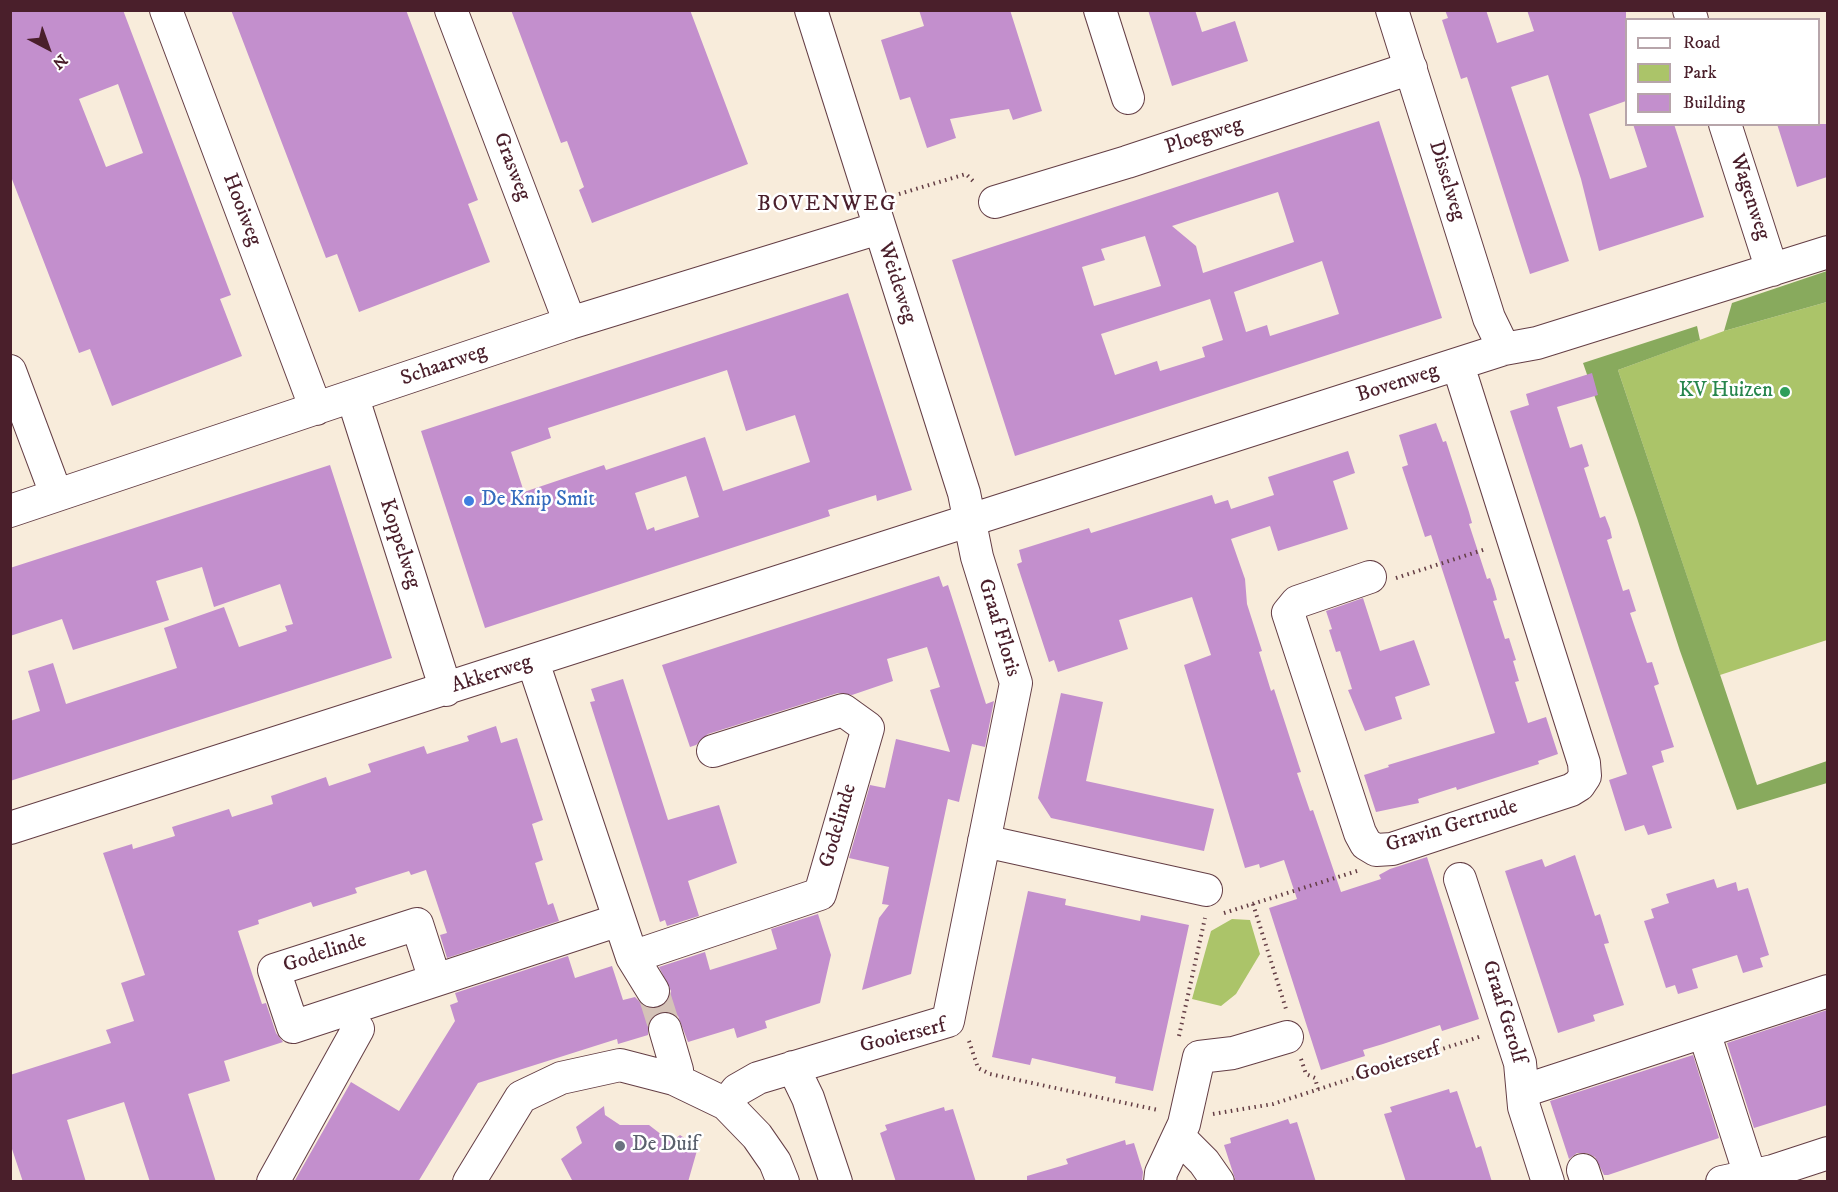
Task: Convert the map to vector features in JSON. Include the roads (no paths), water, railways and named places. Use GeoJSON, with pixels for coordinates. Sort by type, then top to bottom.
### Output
{"type":"FeatureCollection","features":[{"type":"Feature","properties":{"kind":"street","name":"Hooiweg"},"geometry":{"type":"LineString","coordinates":[[166,10],[316,409]]}},
{"type":"Feature","properties":{"kind":"street","name":"Grasweg"},"geometry":{"type":"LineString","coordinates":[[451,10],[570,323]]}},
{"type":"Feature","properties":{"kind":"street","name":"Weideweg"},"geometry":{"type":"LineString","coordinates":[[811,10],[964,493],[969,520]]}},
{"type":"Feature","properties":{"kind":"street"},"geometry":{"type":"LineString","coordinates":[[1100,10],[1128,98]]}},
{"type":"Feature","properties":{"kind":"street","name":"Disselweg"},"geometry":{"type":"LineString","coordinates":[[1392,10],[1489,318],[1504,349]]}},
{"type":"Feature","properties":{"kind":"street","name":"Ploegweg"},"geometry":{"type":"LineString","coordinates":[[995,202],[1127,162],[1411,68]]}},
{"type":"Feature","properties":{"kind":"street","name":"Wagenweg"},"geometry":{"type":"LineString","coordinates":[[1726,126],[1772,270]]}},
{"type":"Feature","properties":{"kind":"street","name":"Schaarweg"},"geometry":{"type":"LineString","coordinates":[[10,511],[353,398],[875,215]]}},
{"type":"Feature","properties":{"kind":"street","name":"Bovenweg"},"geometry":{"type":"LineString","coordinates":[[969,520],[1504,349],[1537,343],[1827,252]]}},
{"type":"Feature","properties":{"kind":"street","name":"Gravin Gertrude"},"geometry":{"type":"LineString","coordinates":[[1380,579],[1297,602],[1288,613],[1360,833],[1373,848],[1392,849],[1576,788],[1584,779],[1584,763],[1458,365]]}},
{"type":"Feature","properties":{"kind":"street"},"geometry":{"type":"LineString","coordinates":[[10,371],[56,495]]}},
{"type":"Feature","properties":{"kind":"street","name":"Koppelweg"},"geometry":{"type":"LineString","coordinates":[[353,398],[446,690]]}},
{"type":"Feature","properties":{"kind":"street","name":"Akkerweg"},"geometry":{"type":"LineString","coordinates":[[12,828],[969,520]]}},
{"type":"Feature","properties":{"kind":"street","name":"Graaf Floris"},"geometry":{"type":"LineString","coordinates":[[948,1021],[1016,683],[977,557],[969,520]]}},
{"type":"Feature","properties":{"kind":"street"},"geometry":{"type":"LineString","coordinates":[[533,662],[632,957],[653,991]]}},
{"type":"Feature","properties":{"kind":"street","name":"Godelinde"},"geometry":{"type":"LineString","coordinates":[[632,957],[820,894],[868,728],[843,710],[713,751]]}},
{"type":"Feature","properties":{"kind":"street"},"geometry":{"type":"LineString","coordinates":[[984,841],[1211,907]]}},
{"type":"Feature","properties":{"kind":"street","name":"Graaf Gerolf"},"geometry":{"type":"LineString","coordinates":[[1460,879],[1520,1063],[1524,1107],[1548,1182]]}},
{"type":"Feature","properties":{"kind":"street","name":"Godelinde"},"geometry":{"type":"LineString","coordinates":[[435,980],[417,924],[274,970],[293,1027],[619,920]]}},
{"type":"Feature","properties":{"kind":"street"},"geometry":{"type":"LineString","coordinates":[[1523,1091],[1827,991]]}},
{"type":"Feature","properties":{"kind":"street","name":"Gooierserf"},"geometry":{"type":"LineString","coordinates":[[726,1104],[745,1084],[793,1067],[948,1021]]}},
{"type":"Feature","properties":{"kind":"street"},"geometry":{"type":"LineString","coordinates":[[273,1182],[358,1029]]}},
{"type":"Feature","properties":{"kind":"street"},"geometry":{"type":"LineString","coordinates":[[665,1029],[677,1070],[674,1079]]}},
{"type":"Feature","properties":{"kind":"street"},"geometry":{"type":"LineString","coordinates":[[1704,1032],[1736,1178],[1773,1171],[1827,1153]]}},
{"type":"Feature","properties":{"kind":"street"},"geometry":{"type":"LineString","coordinates":[[1160,1182],[1173,1117],[1198,1057],[1254,1049],[1291,1033]]}},
{"type":"Feature","properties":{"kind":"street"},"geometry":{"type":"LineString","coordinates":[[469,1182],[521,1097],[561,1078],[620,1065],[674,1079],[726,1104],[757,1136],[775,1162],[783,1182]]}},
{"type":"Feature","properties":{"kind":"street"},"geometry":{"type":"LineString","coordinates":[[793,1067],[808,1098],[836,1182]]}},
{"type":"Feature","properties":{"kind":"street"},"geometry":{"type":"LineString","coordinates":[[1173,1117],[1218,1182]]}},
{"type":"Feature","properties":{"kind":"tunnel"},"geometry":{"type":"LineString","coordinates":[[653,991],[665,1029]]}},
{"type":"Feature","properties":{"kind":"place","name":"KV Huizen"},"geometry":{"type":"Point","coordinates":[1785,392]}},
{"type":"Feature","properties":{"kind":"place","name":"De Knip Smit"},"geometry":{"type":"Point","coordinates":[469,501]}},
{"type":"Feature","properties":{"kind":"place","name":"De Duif"},"geometry":{"type":"Point","coordinates":[620,1146]}},
{"type":"Feature","properties":{"kind":"district","name":"BOVENWEG"},"geometry":{"type":"Point","coordinates":[827,205]}}]}
